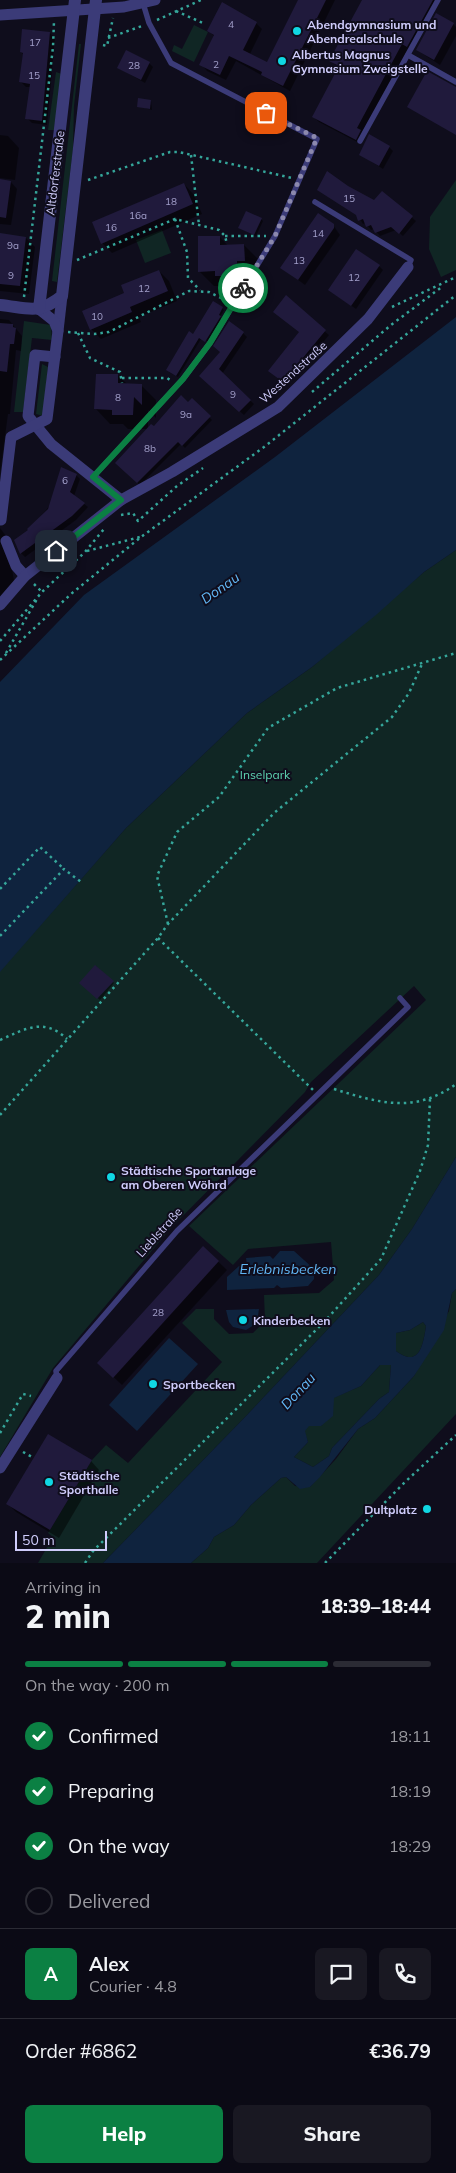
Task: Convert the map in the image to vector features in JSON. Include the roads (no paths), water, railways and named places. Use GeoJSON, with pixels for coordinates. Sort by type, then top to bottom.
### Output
{"type":"FeatureCollection","features":[{"type":"Feature","properties":{"kind":"street"},"geometry":{"type":"LineString","coordinates":[[0,14],[54,11],[75,4],[143,3],[155,0]]}},
{"type":"Feature","properties":{"kind":"street","name":"Altdorferstraße"},"geometry":{"type":"LineString","coordinates":[[39,309],[75,4]]}},
{"type":"Feature","properties":{"kind":"street","name":"Altdorferstraße"},"geometry":{"type":"LineString","coordinates":[[1,520],[11,437],[47,419],[95,4]]}},
{"type":"Feature","properties":{"kind":"street","name":"Westendstraße"},"geometry":{"type":"LineString","coordinates":[[0,605],[25,576],[121,500],[179,468],[278,407],[368,319],[408,267]]}},
{"type":"Feature","properties":{"kind":"street"},"geometry":{"type":"LineString","coordinates":[[0,305],[39,309],[47,307],[62,296]]}},
{"type":"Feature","properties":{"kind":"street"},"geometry":{"type":"LineString","coordinates":[[39,309],[54,322],[58,331]]}},
{"type":"Feature","properties":{"kind":"street"},"geometry":{"type":"LineString","coordinates":[[55,357],[35,355],[28,416],[51,444],[121,500]]}},
{"type":"Feature","properties":{"kind":"street"},"geometry":{"type":"LineString","coordinates":[[6,542],[16,566],[25,576]]}},
{"type":"Feature","properties":{"kind":"street","name":"Lieblstraße"},"geometry":{"type":"LineString","coordinates":[[0,1468],[57,1378]]}},
{"type":"Feature","properties":{"kind":"lane"},"geometry":{"type":"LineString","coordinates":[[360,141],[438,0]]}},
{"type":"Feature","properties":{"kind":"lane"},"geometry":{"type":"LineString","coordinates":[[93,477],[177,385],[210,343],[275,236],[301,180],[317,138],[171,63],[149,23],[143,3]]}},
{"type":"Feature","properties":{"kind":"lane"},"geometry":{"type":"LineString","coordinates":[[408,55],[456,82]]}},
{"type":"Feature","properties":{"kind":"lane"},"geometry":{"type":"LineString","coordinates":[[315,202],[411,260],[408,267]]}},
{"type":"Feature","properties":{"kind":"lane","name":"Lieblstraße"},"geometry":{"type":"LineString","coordinates":[[57,1378],[56,1371],[177,1231],[408,1007],[400,998]]}},
{"type":"Feature","properties":{"kind":"water","name":"Donau"},"geometry":{"type":"Polygon","coordinates":[[[456,317],[456,550],[424,572],[376,615],[312,667],[247,713],[126,828],[0,972],[0,682],[84,595],[275,457],[456,317]]]}},
{"type":"Feature","properties":{"kind":"water","name":"Donau"},"geometry":{"type":"Polygon","coordinates":[[[456,1157],[456,1289],[452,1293],[444,1330],[414,1376],[375,1418],[358,1429],[310,1487],[300,1489],[286,1477],[281,1478],[251,1505],[234,1525],[214,1537],[208,1548],[191,1563],[103,1563],[247,1415],[379,1275],[412,1229],[456,1157]],[[423,1322],[410,1330],[396,1333],[396,1351],[404,1356],[415,1356],[423,1341],[426,1326],[423,1322]],[[380,1365],[361,1386],[334,1398],[333,1416],[321,1426],[309,1426],[305,1431],[308,1442],[294,1457],[313,1467],[329,1456],[332,1448],[379,1399],[389,1392],[391,1365],[380,1365]]]}},
{"type":"Feature","properties":{"kind":"water","name":"Erlebnisbecken"},"geometry":{"type":"Polygon","coordinates":[[[280,1251],[294,1251],[314,1269],[314,1279],[308,1286],[281,1288],[277,1285],[274,1288],[227,1290],[227,1277],[239,1266],[247,1265],[246,1258],[270,1256],[273,1259],[280,1251]]]}},
{"type":"Feature","properties":{"kind":"water","name":"Kinderbecken"},"geometry":{"type":"Polygon","coordinates":[[[259,1309],[257,1323],[246,1330],[233,1327],[229,1322],[226,1310],[259,1309]]]}},
{"type":"Feature","properties":{"kind":"water","name":"Sportbecken"},"geometry":{"type":"Polygon","coordinates":[[[169,1338],[198,1364],[137,1431],[109,1405],[169,1338]]]}},
{"type":"Feature","properties":{"kind":"place","name":"Abendgymnasium und Abendrealschule"},"geometry":{"type":"Point","coordinates":[297,31]}},
{"type":"Feature","properties":{"kind":"place","name":"Albertus Magnus Gymnasium Zweigstelle"},"geometry":{"type":"Point","coordinates":[282,61]}},
{"type":"Feature","properties":{"kind":"place","name":"Städtische Sportanlage am Oberen Wöhrd"},"geometry":{"type":"Point","coordinates":[111,1177]}},
{"type":"Feature","properties":{"kind":"place","name":"Kinderbecken"},"geometry":{"type":"Point","coordinates":[243,1320]}},
{"type":"Feature","properties":{"kind":"place","name":"Sportbecken"},"geometry":{"type":"Point","coordinates":[153,1384]}},
{"type":"Feature","properties":{"kind":"place","name":"Städtische Sporthalle"},"geometry":{"type":"Point","coordinates":[49,1482]}},
{"type":"Feature","properties":{"kind":"place","name":"Dultplatz"},"geometry":{"type":"Point","coordinates":[427,1509]}},
{"type":"Feature","properties":{"kind":"park label","name":"Inselpark"},"geometry":{"type":"Point","coordinates":[265,774]}}]}
